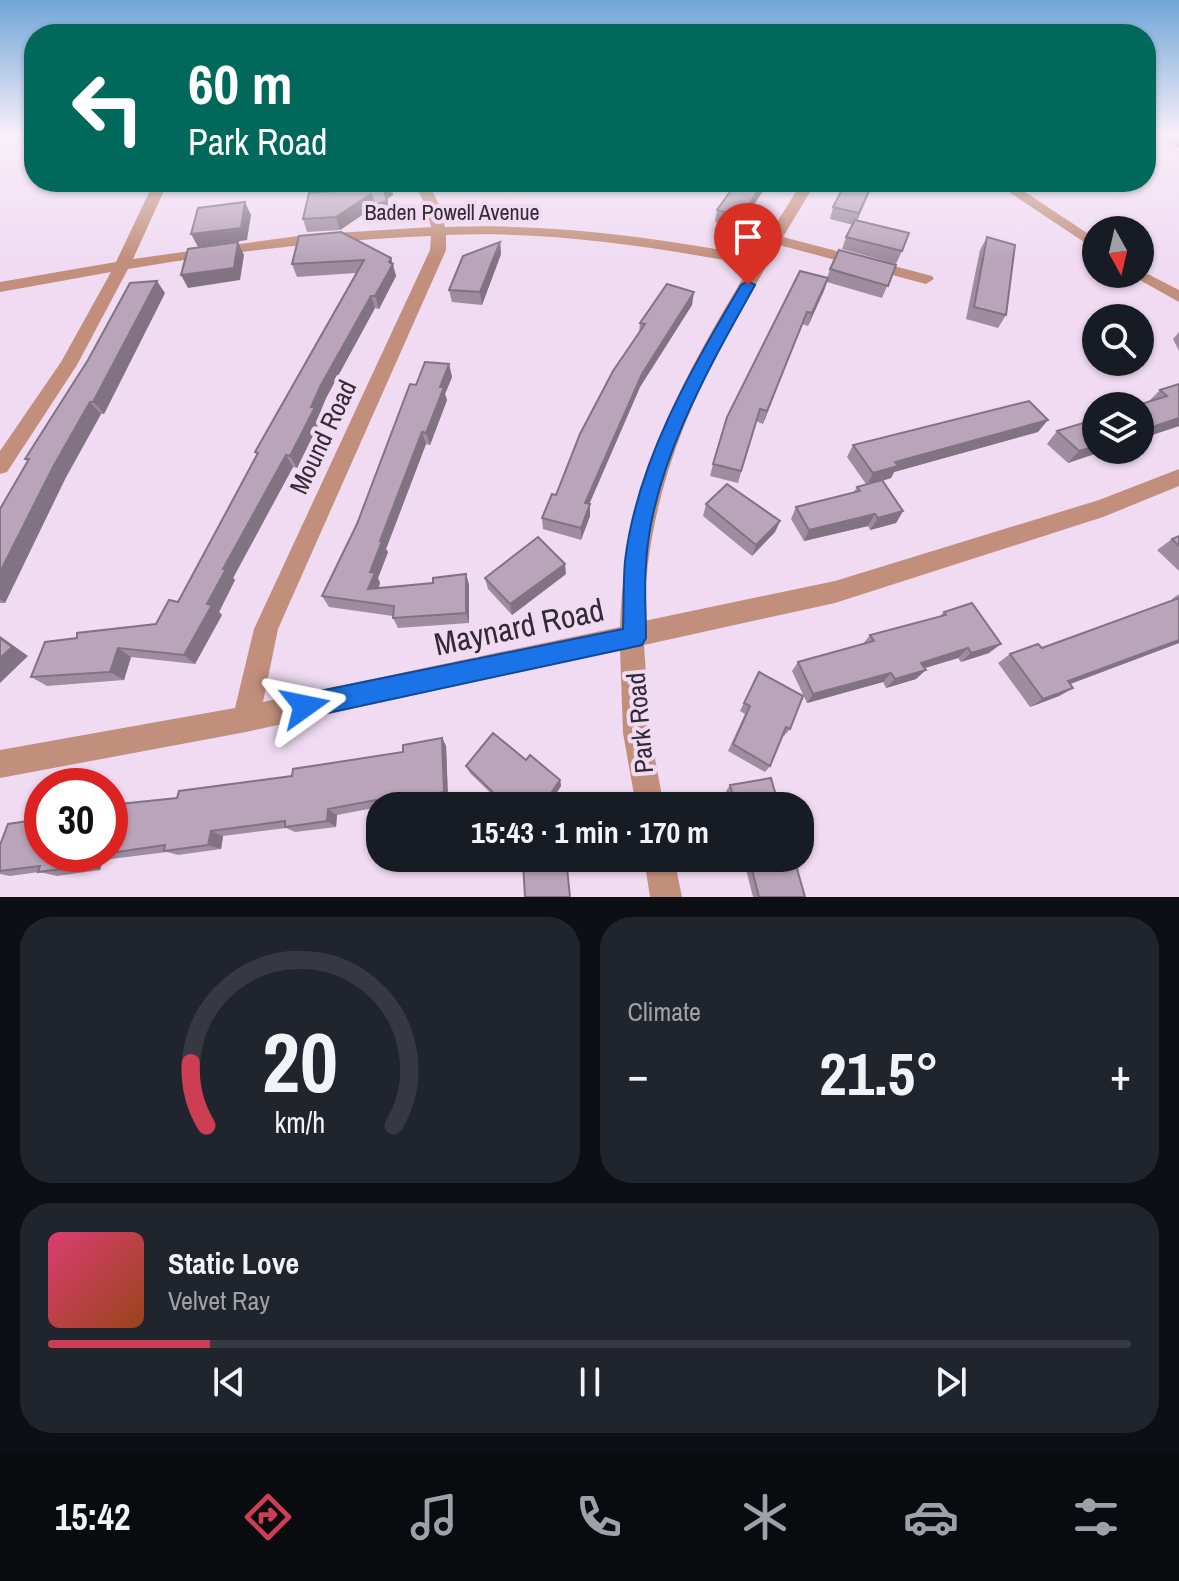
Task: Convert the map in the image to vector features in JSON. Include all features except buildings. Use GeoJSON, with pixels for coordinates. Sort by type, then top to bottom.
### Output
{"type":"FeatureCollection","features":[{"type":"Feature","properties":{"kind":"street"},"geometry":{"type":"LineString","coordinates":[[0,466],[30,428],[123,264],[156,192]]}},
{"type":"Feature","properties":{"kind":"street"},"geometry":{"type":"LineString","coordinates":[[427,192],[440,231]]}},
{"type":"Feature","properties":{"kind":"street","name":"Park Road"},"geometry":{"type":"LineString","coordinates":[[647,792],[635,724],[634,638],[635,562],[648,494],[694,379],[803,192]]}},
{"type":"Feature","properties":{"kind":"street"},"geometry":{"type":"LineString","coordinates":[[1016,192],[1082,237]]}},
{"type":"Feature","properties":{"kind":"street","name":"Baden Powell Avenue"},"geometry":{"type":"LineString","coordinates":[[0,287],[123,264],[331,237],[440,231],[614,237],[762,262]]}},
{"type":"Feature","properties":{"kind":"street","name":"Mound Road"},"geometry":{"type":"LineString","coordinates":[[246,719],[266,629],[430,271],[438,250],[440,231]]}},
{"type":"Feature","properties":{"kind":"street"},"geometry":{"type":"LineString","coordinates":[[775,239],[926,279]]}},
{"type":"Feature","properties":{"kind":"street"},"geometry":{"type":"LineString","coordinates":[[1154,283],[1179,297]]}},
{"type":"Feature","properties":{"kind":"street","name":"Maynard Road"},"geometry":{"type":"LineString","coordinates":[[0,764],[246,719],[634,638],[835,592],[1103,508],[1179,477]]}},
{"type":"Feature","properties":{"kind":"street"},"geometry":{"type":"LineString","coordinates":[[662,872],[666,897]]}},
{"type":"Feature","properties":{"kind":"route"},"geometry":{"type":"LineString","coordinates":[[305,706],[634,638],[635,562],[648,494],[694,379],[748,285]]}}]}
